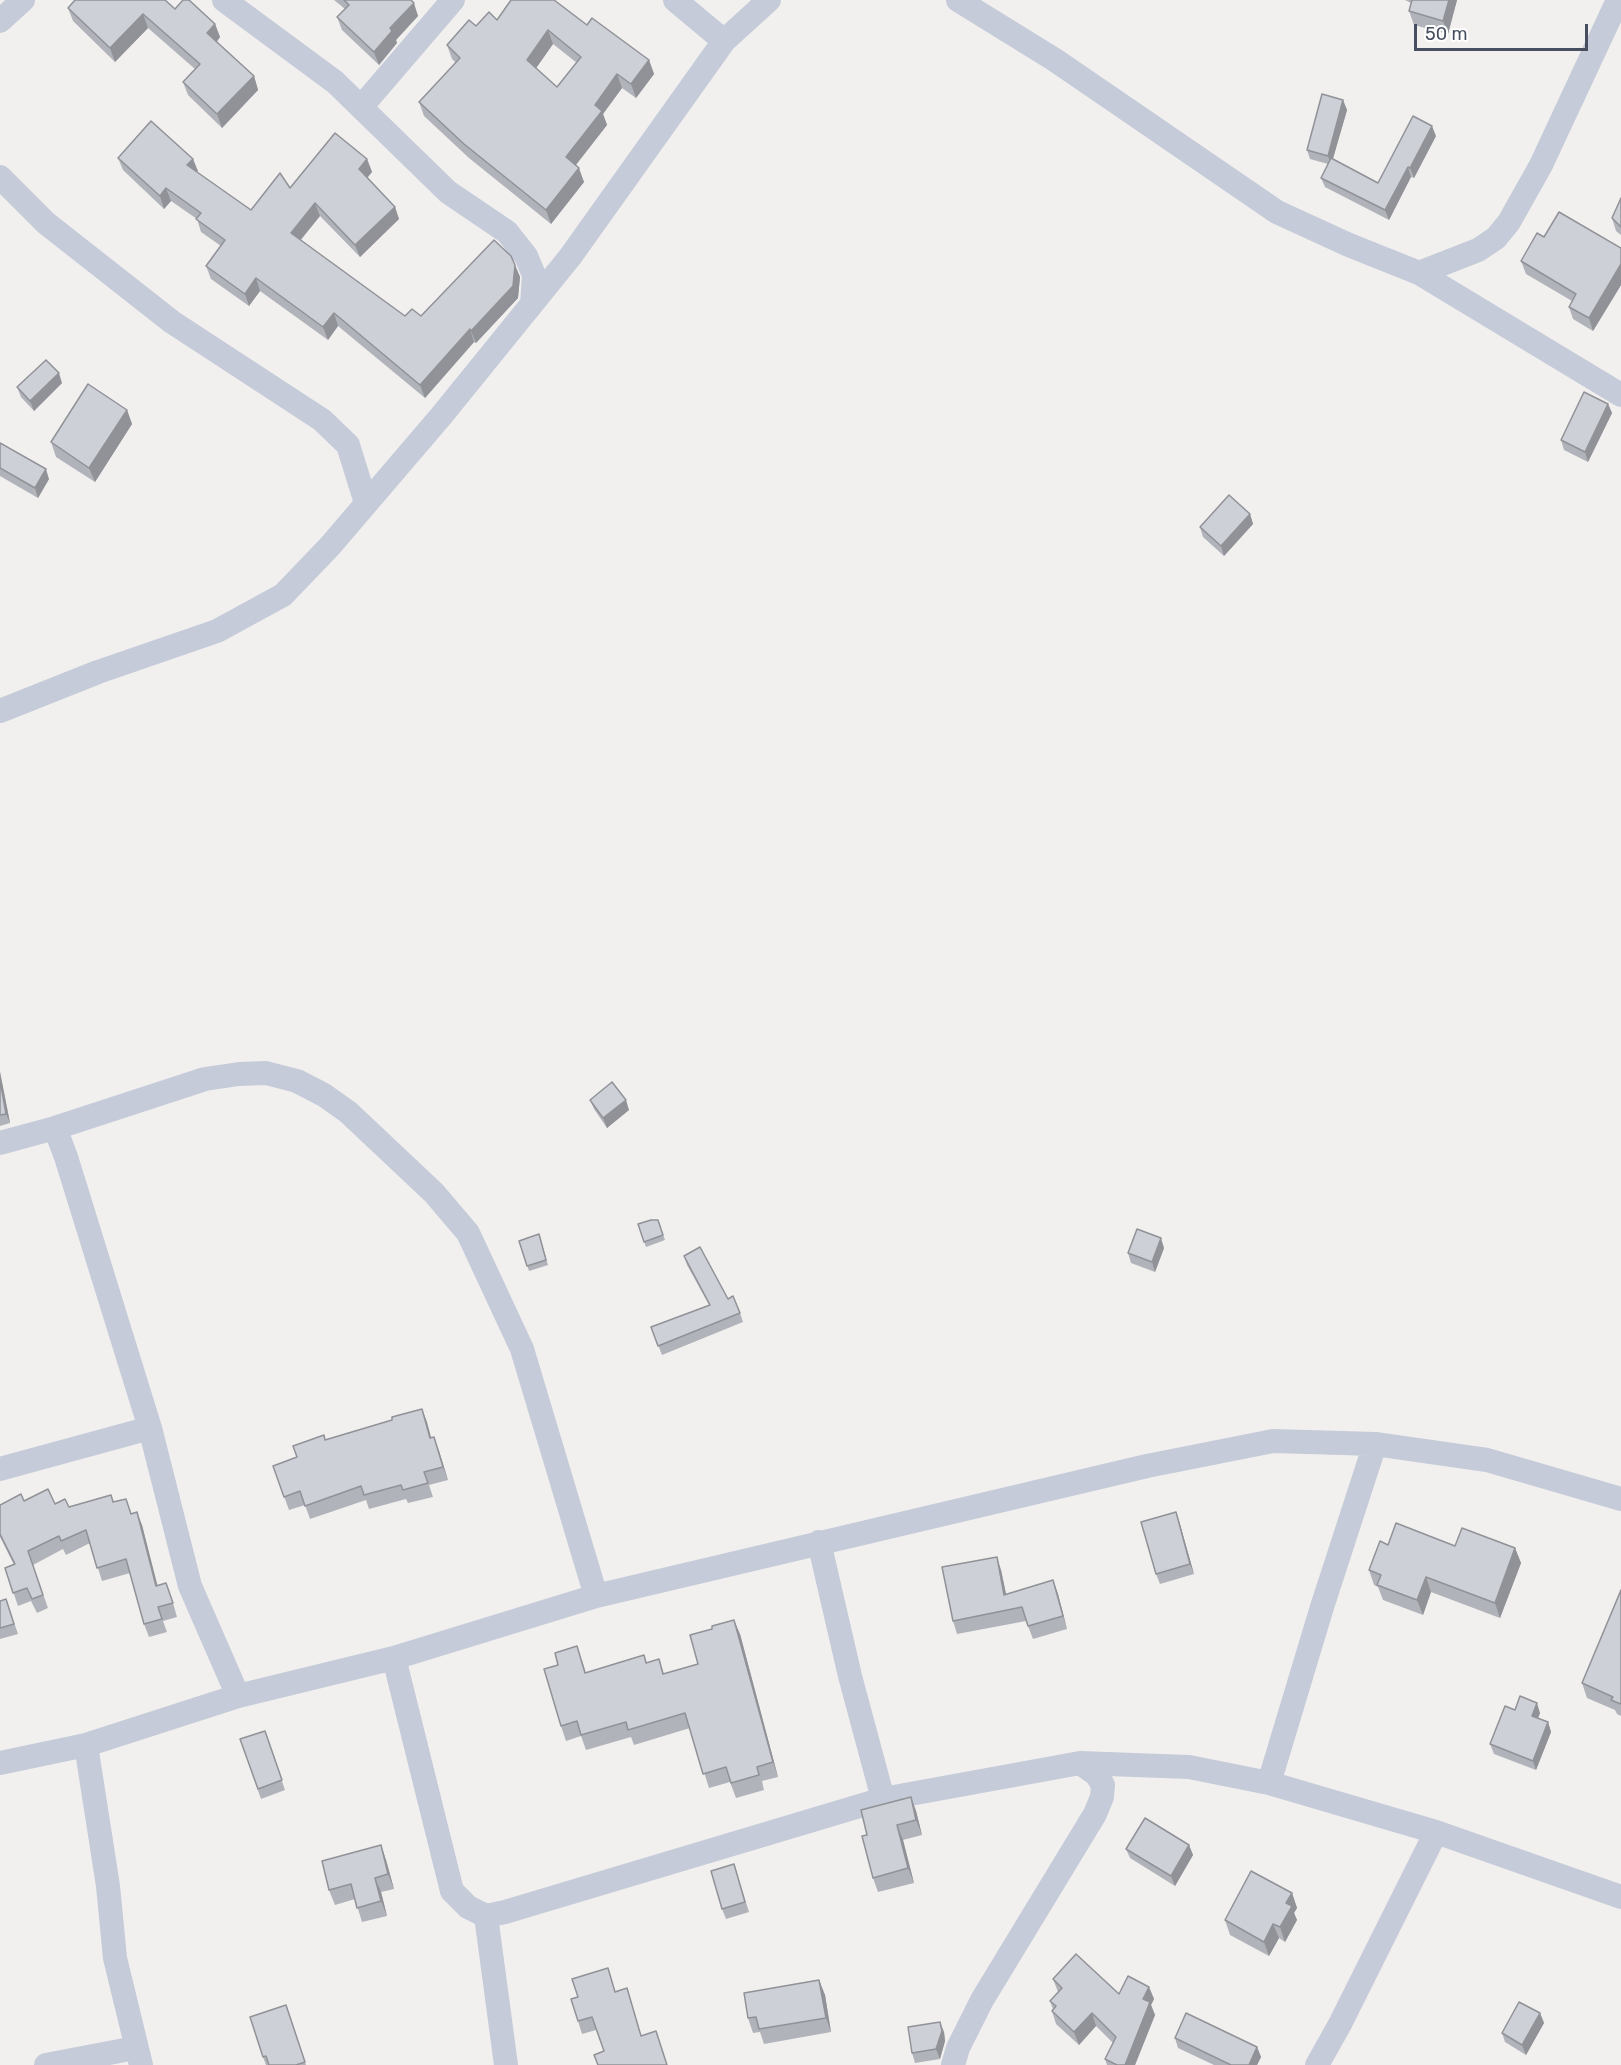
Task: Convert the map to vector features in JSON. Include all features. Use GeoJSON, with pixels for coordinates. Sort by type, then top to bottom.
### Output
{"type":"FeatureCollection","features":[{"type":"Feature","properties":{"kind":"street"},"geometry":{"type":"LineString","coordinates":[[0,21],[23,0]]}},
{"type":"Feature","properties":{"kind":"street"},"geometry":{"type":"LineString","coordinates":[[224,0],[335,82],[448,192],[507,232],[526,256],[534,274],[532,304]]}},
{"type":"Feature","properties":{"kind":"street"},"geometry":{"type":"LineString","coordinates":[[362,106],[453,0]]}},
{"type":"Feature","properties":{"kind":"street"},"geometry":{"type":"LineString","coordinates":[[675,0],[723,41]]}},
{"type":"Feature","properties":{"kind":"street"},"geometry":{"type":"LineString","coordinates":[[0,711],[98,672],[217,632],[283,595],[330,546],[442,415],[570,257],[723,41],[769,0]]}},
{"type":"Feature","properties":{"kind":"street"},"geometry":{"type":"LineString","coordinates":[[958,0],[1055,60],[1277,212],[1349,245],[1419,273],[1621,395]]}},
{"type":"Feature","properties":{"kind":"street"},"geometry":{"type":"LineString","coordinates":[[1419,273],[1478,250],[1496,238],[1509,222],[1541,165],[1618,0]]}},
{"type":"Feature","properties":{"kind":"street"},"geometry":{"type":"LineString","coordinates":[[0,177],[46,223],[172,322],[322,420],[348,445],[366,503]]}},
{"type":"Feature","properties":{"kind":"street"},"geometry":{"type":"LineString","coordinates":[[0,1143],[55,1128],[205,1078],[239,1074],[266,1073],[297,1081],[324,1095],[348,1112],[434,1193],[468,1233],[522,1350],[596,1596]]}},
{"type":"Feature","properties":{"kind":"street"},"geometry":{"type":"LineString","coordinates":[[55,1128],[150,1428],[190,1586],[238,1696]]}},
{"type":"Feature","properties":{"kind":"street"},"geometry":{"type":"LineString","coordinates":[[0,1469],[150,1428]]}},
{"type":"Feature","properties":{"kind":"street"},"geometry":{"type":"LineString","coordinates":[[0,1763],[86,1745],[238,1696],[394,1658],[596,1596],[1147,1466],[1273,1441],[1375,1444],[1486,1460],[1621,1499]]}},
{"type":"Feature","properties":{"kind":"street"},"geometry":{"type":"LineString","coordinates":[[1269,1783],[1322,1607],[1375,1444]]}},
{"type":"Feature","properties":{"kind":"street"},"geometry":{"type":"LineString","coordinates":[[819,1542],[850,1676],[883,1800]]}},
{"type":"Feature","properties":{"kind":"street"},"geometry":{"type":"LineString","coordinates":[[394,1658],[452,1892],[468,1907],[486,1916],[883,1800],[1080,1763],[1189,1767],[1269,1783],[1436,1832],[1621,1897]]}},
{"type":"Feature","properties":{"kind":"street"},"geometry":{"type":"LineString","coordinates":[[46,2065],[138,2057],[115,1958],[108,1886],[86,1745]]}},
{"type":"Feature","properties":{"kind":"street"},"geometry":{"type":"LineString","coordinates":[[953,2065],[958,2048],[982,2000],[1095,1815],[1102,1785],[1096,1774],[1080,1763]]}},
{"type":"Feature","properties":{"kind":"street"},"geometry":{"type":"LineString","coordinates":[[1317,2065],[1340,2024],[1436,1832]]}},
{"type":"Feature","properties":{"kind":"street"},"geometry":{"type":"LineString","coordinates":[[486,1916],[506,2065]]}},
{"type":"Feature","properties":{"kind":"building"},"geometry":{"type":"Polygon","coordinates":[[[75,0],[165,0],[175,9],[183,0],[189,0],[215,24],[207,33],[254,76],[217,114],[183,82],[200,64],[143,14],[110,48],[68,8],[75,0]]]}},
{"type":"Feature","properties":{"kind":"building"},"geometry":{"type":"Polygon","coordinates":[[[344,0],[411,0],[414,3],[390,28],[392,31],[374,52],[337,17],[349,5],[344,0]]]}},
{"type":"Feature","properties":{"kind":"building"},"geometry":{"type":"Polygon","coordinates":[[[511,0],[554,0],[587,25],[592,18],[649,60],[631,84],[617,74],[595,105],[602,111],[566,157],[579,168],[546,210],[464,144],[419,102],[460,58],[447,45],[469,20],[476,26],[489,12],[497,20],[511,0]],[[548,30],[527,60],[557,87],[581,57],[548,30]]]}},
{"type":"Feature","properties":{"kind":"building"},"geometry":{"type":"Polygon","coordinates":[[[1412,0],[1449,0],[1443,21],[1409,11],[1412,0]]]}},
{"type":"Feature","properties":{"kind":"building"},"geometry":{"type":"Polygon","coordinates":[[[1322,94],[1343,100],[1328,156],[1307,150],[1322,94]]]}},
{"type":"Feature","properties":{"kind":"building"},"geometry":{"type":"Polygon","coordinates":[[[1413,116],[1432,126],[1385,210],[1321,178],[1331,158],[1378,183],[1413,116]]]}},
{"type":"Feature","properties":{"kind":"building"},"geometry":{"type":"Polygon","coordinates":[[[151,121],[193,159],[187,165],[251,210],[280,173],[290,188],[335,133],[367,159],[359,169],[395,207],[355,245],[315,203],[291,233],[405,316],[412,309],[421,316],[494,240],[511,256],[515,265],[513,286],[471,331],[470,329],[420,385],[334,313],[323,327],[256,278],[245,294],[206,266],[225,240],[196,219],[201,213],[166,188],[160,196],[118,158],[151,121]]]}},
{"type":"Feature","properties":{"kind":"building"},"geometry":{"type":"Polygon","coordinates":[[[1621,198],[1621,227],[1612,218],[1621,198]]]}},
{"type":"Feature","properties":{"kind":"building"},"geometry":{"type":"Polygon","coordinates":[[[1559,212],[1621,248],[1621,264],[1589,318],[1569,307],[1576,294],[1521,261],[1537,233],[1544,237],[1559,212]]]}},
{"type":"Feature","properties":{"kind":"building"},"geometry":{"type":"Polygon","coordinates":[[[46,360],[59,373],[30,401],[17,387],[46,360]]]}},
{"type":"Feature","properties":{"kind":"building"},"geometry":{"type":"Polygon","coordinates":[[[88,384],[127,410],[89,468],[51,442],[88,384]]]}},
{"type":"Feature","properties":{"kind":"building"},"geometry":{"type":"Polygon","coordinates":[[[1584,392],[1608,404],[1585,452],[1561,440],[1584,392]]]}},
{"type":"Feature","properties":{"kind":"building"},"geometry":{"type":"Polygon","coordinates":[[[0,443],[46,469],[35,488],[0,468],[0,443]]]}},
{"type":"Feature","properties":{"kind":"building"},"geometry":{"type":"Polygon","coordinates":[[[1229,495],[1250,514],[1221,546],[1200,527],[1229,495]]]}},
{"type":"Feature","properties":{"kind":"building"},"geometry":{"type":"Polygon","coordinates":[[[0,1080],[6,1114],[0,1115],[0,1080]]]}},
{"type":"Feature","properties":{"kind":"building"},"geometry":{"type":"Polygon","coordinates":[[[612,1082],[626,1100],[603,1118],[590,1100],[612,1082]]]}},
{"type":"Feature","properties":{"kind":"building"},"geometry":{"type":"Polygon","coordinates":[[[658,1220],[663,1235],[644,1242],[638,1224],[658,1220]]]}},
{"type":"Feature","properties":{"kind":"building"},"geometry":{"type":"Polygon","coordinates":[[[1137,1229],[1161,1238],[1152,1262],[1128,1253],[1137,1229]]]}},
{"type":"Feature","properties":{"kind":"building"},"geometry":{"type":"Polygon","coordinates":[[[539,1234],[546,1260],[527,1266],[519,1241],[539,1234]]]}},
{"type":"Feature","properties":{"kind":"building"},"geometry":{"type":"Polygon","coordinates":[[[700,1247],[728,1299],[733,1296],[740,1313],[658,1346],[651,1327],[710,1305],[684,1256],[700,1247]]]}},
{"type":"Feature","properties":{"kind":"building"},"geometry":{"type":"Polygon","coordinates":[[[422,1409],[430,1438],[434,1437],[443,1467],[424,1472],[428,1483],[403,1490],[401,1485],[364,1495],[361,1486],[305,1506],[300,1491],[284,1497],[273,1466],[297,1457],[293,1446],[324,1435],[325,1440],[422,1409]]]}},
{"type":"Feature","properties":{"kind":"building"},"geometry":{"type":"Polygon","coordinates":[[[48,1489],[55,1504],[65,1499],[69,1507],[111,1495],[113,1502],[126,1499],[131,1514],[137,1512],[156,1586],[166,1583],[173,1603],[158,1607],[162,1619],[144,1624],[126,1559],[97,1568],[86,1530],[61,1541],[59,1536],[28,1551],[43,1595],[32,1599],[27,1588],[13,1593],[5,1568],[15,1564],[0,1534],[0,1505],[21,1494],[24,1501],[48,1489]]]}},
{"type":"Feature","properties":{"kind":"building"},"geometry":{"type":"Polygon","coordinates":[[[1176,1512],[1190,1564],[1156,1574],[1141,1522],[1176,1512]]]}},
{"type":"Feature","properties":{"kind":"building"},"geometry":{"type":"Polygon","coordinates":[[[1396,1523],[1455,1546],[1462,1528],[1515,1548],[1495,1603],[1426,1577],[1417,1600],[1377,1585],[1381,1575],[1369,1570],[1380,1541],[1388,1545],[1396,1523]]]}},
{"type":"Feature","properties":{"kind":"building"},"geometry":{"type":"Polygon","coordinates":[[[997,1557],[1004,1595],[1053,1580],[1063,1616],[1028,1626],[1022,1607],[953,1621],[942,1567],[997,1557]]]}},
{"type":"Feature","properties":{"kind":"building"},"geometry":{"type":"Polygon","coordinates":[[[1621,1590],[1621,1704],[1611,1700],[1613,1697],[1582,1683],[1621,1590]]]}},
{"type":"Feature","properties":{"kind":"building"},"geometry":{"type":"Polygon","coordinates":[[[6,1599],[14,1624],[0,1628],[0,1601],[6,1599]]]}},
{"type":"Feature","properties":{"kind":"building"},"geometry":{"type":"Polygon","coordinates":[[[734,1620],[773,1762],[757,1767],[759,1775],[731,1783],[726,1767],[703,1774],[685,1713],[628,1730],[626,1722],[581,1735],[577,1721],[561,1726],[544,1669],[558,1665],[555,1653],[577,1646],[585,1673],[644,1655],[646,1663],[659,1659],[663,1674],[698,1664],[690,1635],[734,1620]]]}},
{"type":"Feature","properties":{"kind":"building"},"geometry":{"type":"Polygon","coordinates":[[[1520,1696],[1537,1703],[1532,1716],[1548,1722],[1533,1761],[1490,1744],[1505,1706],[1515,1710],[1520,1696]]]}},
{"type":"Feature","properties":{"kind":"building"},"geometry":{"type":"Polygon","coordinates":[[[265,1731],[282,1780],[258,1789],[240,1739],[265,1731]]]}},
{"type":"Feature","properties":{"kind":"building"},"geometry":{"type":"Polygon","coordinates":[[[911,1797],[916,1820],[897,1825],[908,1868],[873,1878],[862,1836],[867,1835],[861,1810],[911,1797]]]}},
{"type":"Feature","properties":{"kind":"building"},"geometry":{"type":"Polygon","coordinates":[[[1145,1818],[1189,1845],[1171,1876],[1126,1849],[1145,1818]]]}},
{"type":"Feature","properties":{"kind":"building"},"geometry":{"type":"Polygon","coordinates":[[[381,1845],[388,1874],[375,1878],[381,1901],[357,1908],[351,1884],[329,1890],[322,1861],[381,1845]]]}},
{"type":"Feature","properties":{"kind":"building"},"geometry":{"type":"Polygon","coordinates":[[[734,1864],[745,1902],[722,1909],[711,1871],[734,1864]]]}},
{"type":"Feature","properties":{"kind":"building"},"geometry":{"type":"Polygon","coordinates":[[[1251,1871],[1292,1893],[1286,1903],[1292,1906],[1280,1927],[1273,1924],[1264,1942],[1225,1920],[1251,1871]]]}},
{"type":"Feature","properties":{"kind":"building"},"geometry":{"type":"Polygon","coordinates":[[[1076,1954],[1119,1994],[1128,1976],[1149,1987],[1143,1999],[1150,2002],[1125,2065],[1117,2065],[1105,2059],[1116,2037],[1092,2013],[1074,2032],[1052,2011],[1056,2006],[1050,2001],[1062,1988],[1053,1979],[1076,1954]]]}},
{"type":"Feature","properties":{"kind":"building"},"geometry":{"type":"Polygon","coordinates":[[[608,1968],[615,1992],[627,1988],[641,2036],[656,2031],[667,2065],[598,2065],[594,2055],[604,2051],[592,2017],[578,2021],[571,1999],[578,1997],[572,1979],[608,1968]]]}},
{"type":"Feature","properties":{"kind":"building"},"geometry":{"type":"Polygon","coordinates":[[[819,1980],[826,2018],[759,2029],[756,2017],[748,2018],[744,1993],[819,1980]]]}},
{"type":"Feature","properties":{"kind":"building"},"geometry":{"type":"Polygon","coordinates":[[[1519,2002],[1540,2013],[1522,2045],[1502,2033],[1519,2002]]]}},
{"type":"Feature","properties":{"kind":"building"},"geometry":{"type":"Polygon","coordinates":[[[286,2005],[305,2062],[296,2065],[269,2065],[266,2056],[263,2057],[250,2017],[286,2005]]]}},
{"type":"Feature","properties":{"kind":"building"},"geometry":{"type":"Polygon","coordinates":[[[1186,2013],[1257,2047],[1249,2065],[1231,2065],[1175,2038],[1186,2013]]]}},
{"type":"Feature","properties":{"kind":"building"},"geometry":{"type":"Polygon","coordinates":[[[940,2022],[942,2031],[936,2049],[912,2053],[908,2027],[940,2022]]]}}]}
